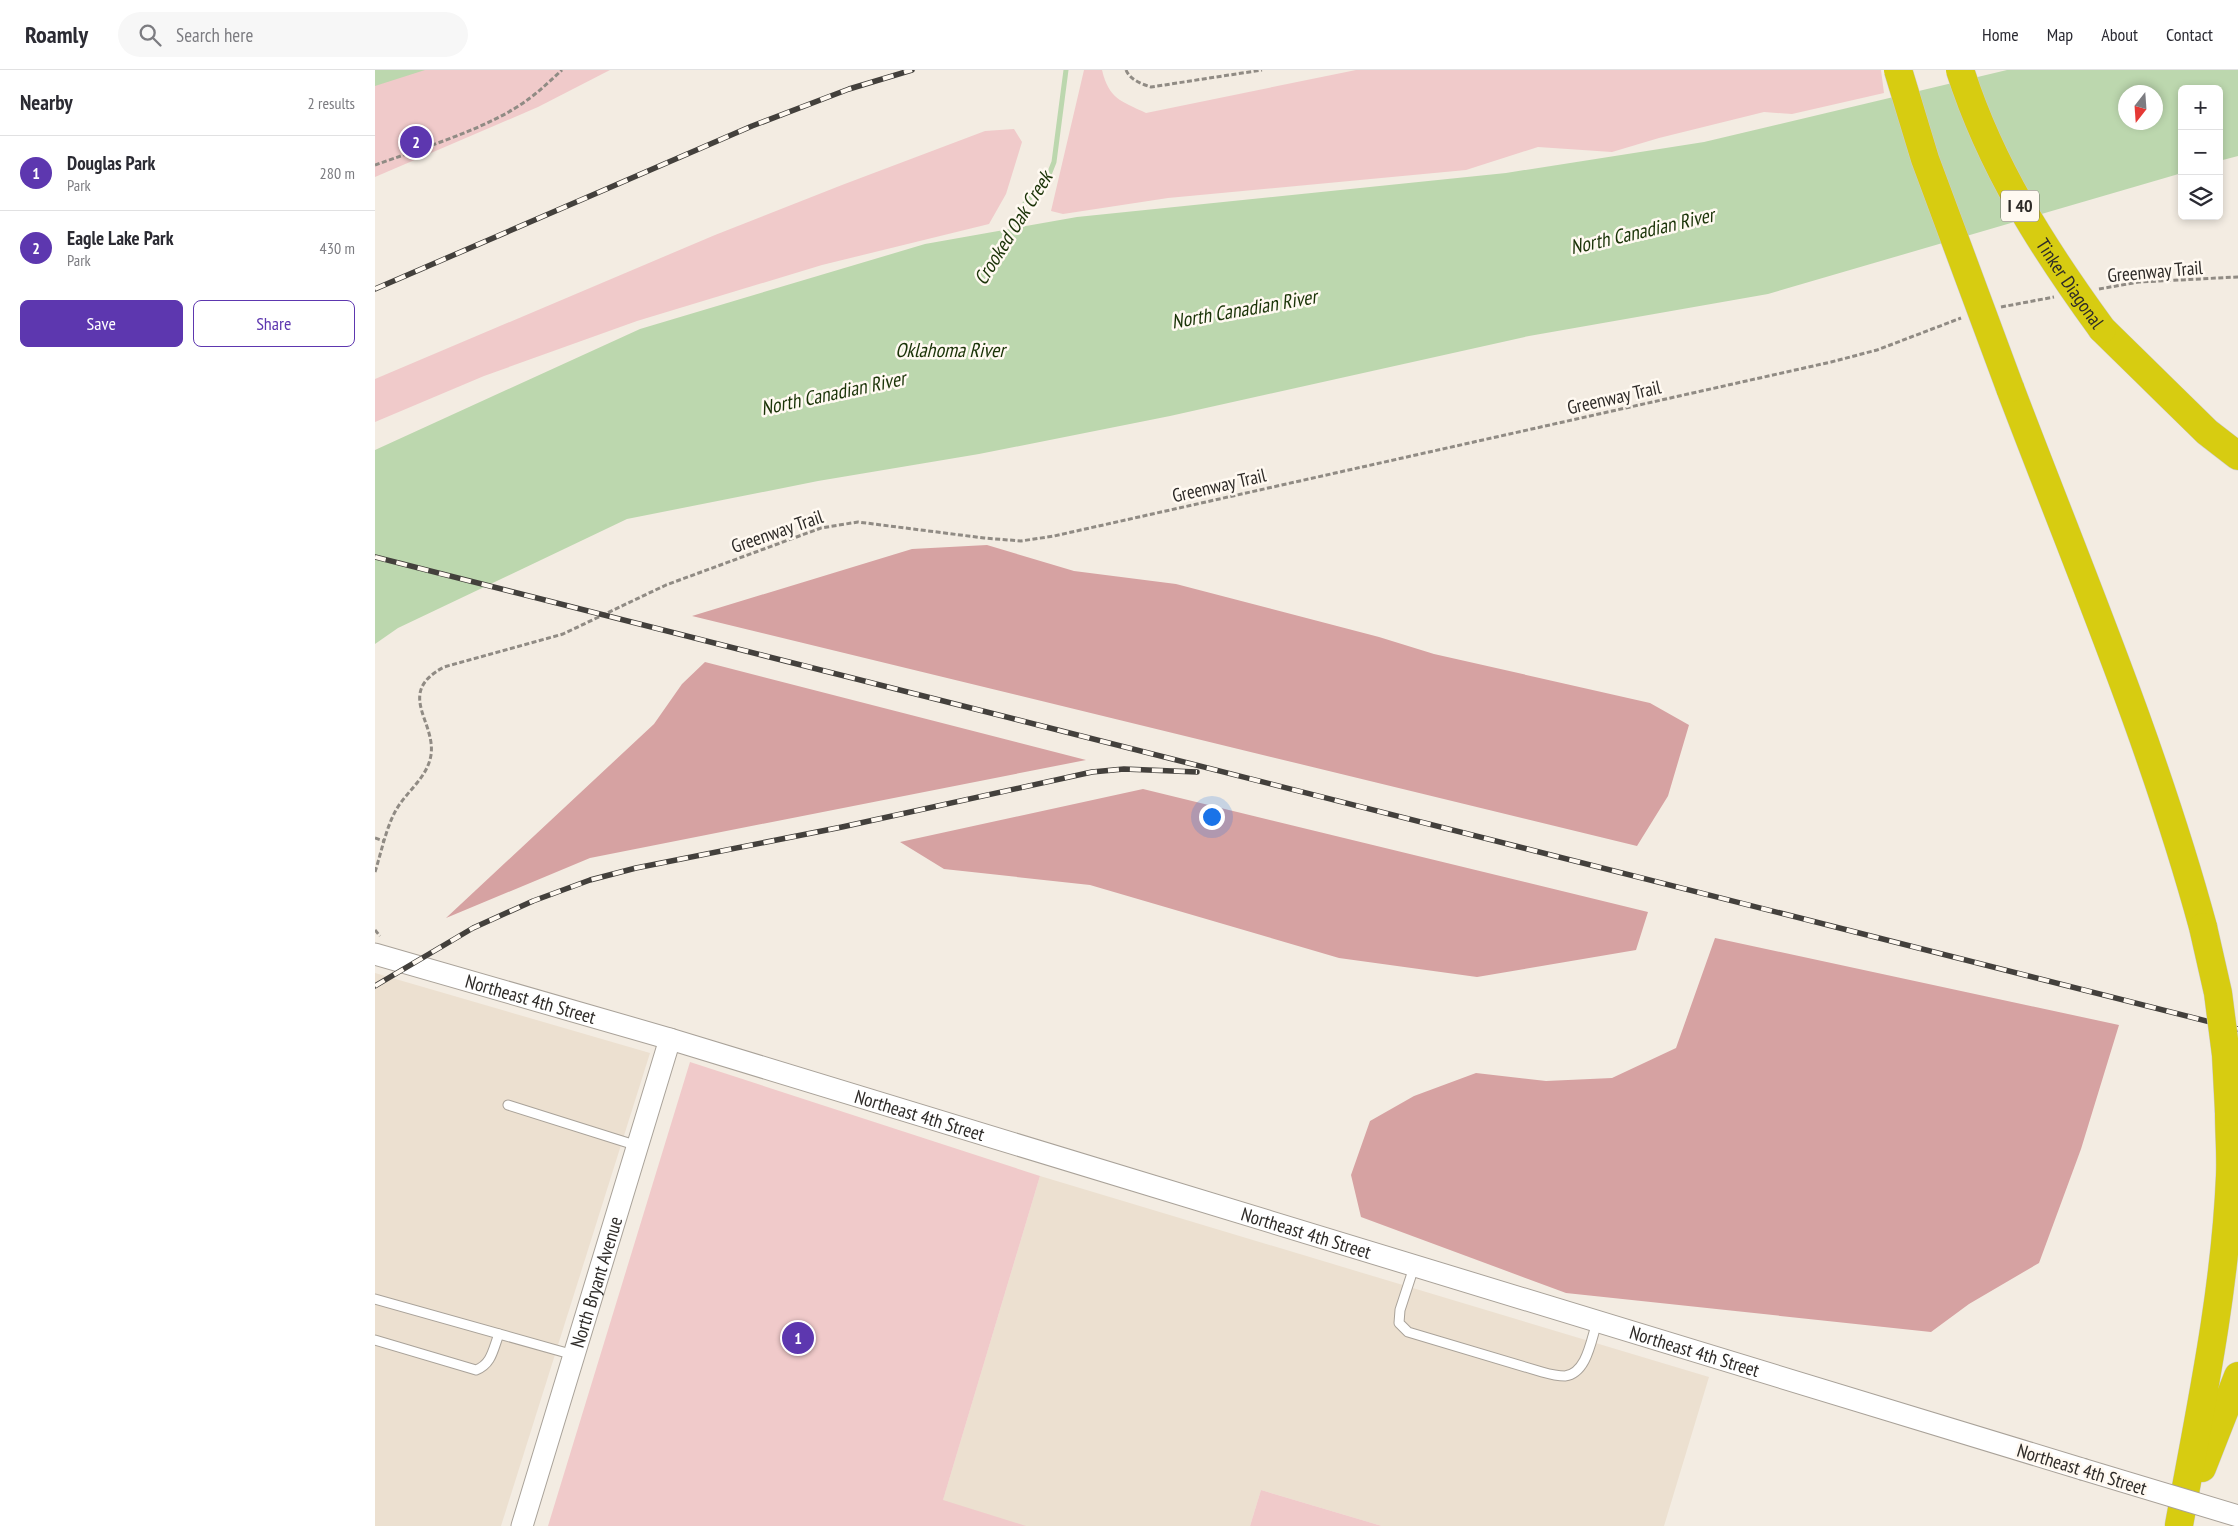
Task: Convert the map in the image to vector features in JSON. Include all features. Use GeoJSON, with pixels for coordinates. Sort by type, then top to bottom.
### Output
{"type":"FeatureCollection","features":[{"type":"Feature","properties":{"kind":"highway"},"geometry":{"type":"LineString","coordinates":[[1898,70],[1925,159],[2153,762],[2182,850],[2203,927],[2218,993],[2226,1055],[2229,1112],[2230,1175],[2225,1245],[2207,1370],[2179,1526]]}},
{"type":"Feature","properties":{"kind":"highway","name":"Tinker Diagonal"},"geometry":{"type":"LineString","coordinates":[[1960,70],[1978,120],[2015,197],[2055,264],[2102,329],[2207,432],[2238,456]]}},
{"type":"Feature","properties":{"kind":"highway"},"geometry":{"type":"LineString","coordinates":[[2179,1526],[2238,1376]]}},
{"type":"Feature","properties":{"kind":"street","name":"Northeast 4th Street"},"geometry":{"type":"LineString","coordinates":[[375,954],[670,1039],[1414,1267],[2238,1516]]}},
{"type":"Feature","properties":{"kind":"street","name":"North Bryant Avenue"},"geometry":{"type":"LineString","coordinates":[[522,1526],[670,1039]]}},
{"type":"Feature","properties":{"kind":"lane"},"geometry":{"type":"LineString","coordinates":[[508,1105],[638,1146]]}},
{"type":"Feature","properties":{"kind":"lane"},"geometry":{"type":"LineString","coordinates":[[1414,1267],[1400,1310],[1399,1323],[1408,1332],[1541,1372],[1563,1376],[1573,1374],[1583,1366],[1597,1322]]}},
{"type":"Feature","properties":{"kind":"lane"},"geometry":{"type":"LineString","coordinates":[[375,1299],[574,1356]]}},
{"type":"Feature","properties":{"kind":"lane"},"geometry":{"type":"LineString","coordinates":[[375,1340],[476,1370],[484,1367],[489,1361],[499,1334]]}},
{"type":"Feature","properties":{"kind":"path"},"geometry":{"type":"LineString","coordinates":[[375,165],[440,142],[500,116],[530,98],[562,70]]}},
{"type":"Feature","properties":{"kind":"path"},"geometry":{"type":"LineString","coordinates":[[1126,70],[1128,75],[1139,83],[1151,87],[1262,70]]}},
{"type":"Feature","properties":{"kind":"path","name":"Greenway Trail"},"geometry":{"type":"LineString","coordinates":[[2090,291],[2139,282],[2238,278]]}},
{"type":"Feature","properties":{"kind":"path"},"geometry":{"type":"LineString","coordinates":[[1994,309],[2061,296]]}},
{"type":"Feature","properties":{"kind":"path","name":"Greenway Trail"},"geometry":{"type":"LineString","coordinates":[[375,872],[393,816],[403,799],[420,780],[430,763],[433,744],[419,708],[421,690],[430,675],[444,667],[563,634],[666,585],[821,528],[858,522],[1021,541],[1054,536],[1831,362],[1877,350],[1963,317]]}},
{"type":"Feature","properties":{"kind":"path"},"geometry":{"type":"LineString","coordinates":[[375,838],[384,841]]}},
{"type":"Feature","properties":{"kind":"shaded area"},"geometry":{"type":"Polygon","coordinates":[[[375,70],[610,70],[538,107],[375,177],[375,70]]]}},
{"type":"Feature","properties":{"kind":"shaded area"},"geometry":{"type":"Polygon","coordinates":[[[1084,70],[1102,70],[1108,87],[1117,98],[1146,113],[1356,70],[1881,70],[1884,93],[1792,114],[1764,112],[1659,138],[1612,152],[1538,147],[1466,170],[1168,198],[1063,214],[1051,211],[1084,70]]]}},
{"type":"Feature","properties":{"kind":"shaded area"},"geometry":{"type":"Polygon","coordinates":[[[1014,129],[1022,142],[1006,194],[989,224],[822,265],[637,321],[484,376],[375,422],[375,379],[715,235],[842,185],[985,131],[1014,129]]]}},
{"type":"Feature","properties":{"kind":"shaded area"},"geometry":{"type":"Polygon","coordinates":[[[987,545],[1074,571],[1176,584],[1379,637],[1434,654],[1650,703],[1689,725],[1668,796],[1637,846],[692,616],[912,549],[987,545]]]}},
{"type":"Feature","properties":{"kind":"shaded area"},"geometry":{"type":"Polygon","coordinates":[[[705,662],[1086,760],[590,858],[446,918],[654,724],[682,684],[705,662]]]}},
{"type":"Feature","properties":{"kind":"shaded area"},"geometry":{"type":"Polygon","coordinates":[[[1143,789],[1648,912],[1636,950],[1477,977],[1339,958],[1090,885],[944,869],[900,842],[1143,789]]]}},
{"type":"Feature","properties":{"kind":"shaded area"},"geometry":{"type":"Polygon","coordinates":[[[1715,938],[2119,1025],[2081,1149],[2039,1263],[1969,1304],[1931,1332],[1566,1293],[1361,1217],[1351,1175],[1370,1121],[1414,1096],[1476,1073],[1546,1081],[1612,1078],[1676,1048],[1715,938]]]}},
{"type":"Feature","properties":{"kind":"shaded area"},"geometry":{"type":"Polygon","coordinates":[[[375,973],[650,1053],[501,1526],[375,1526],[375,973]]]}},
{"type":"Feature","properties":{"kind":"shaded area"},"geometry":{"type":"Polygon","coordinates":[[[690,1062],[1040,1176],[943,1500],[1026,1526],[548,1526],[690,1062]]]}},
{"type":"Feature","properties":{"kind":"shaded area"},"geometry":{"type":"Polygon","coordinates":[[[1040,1176],[1709,1377],[1664,1526],[1382,1526],[1261,1490],[1250,1526],[1020,1526],[942,1503],[1040,1176]]]}},
{"type":"Feature","properties":{"kind":"shaded area"},"geometry":{"type":"Polygon","coordinates":[[[1261,1490],[1382,1526],[1250,1526],[1261,1490]]]}},
{"type":"Feature","properties":{"kind":"water"},"geometry":{"type":"Polygon","coordinates":[[[375,70],[425,70],[375,86],[375,70]]]}},
{"type":"Feature","properties":{"kind":"water","name":"Oklahoma River"},"geometry":{"type":"Polygon","coordinates":[[[2007,70],[2238,70],[2238,156],[2223,160],[2223,85],[2178,85],[2178,174],[1768,294],[1529,336],[1170,416],[979,454],[818,481],[627,519],[398,628],[375,644],[375,450],[640,329],[925,244],[1077,217],[1506,173],[1704,142],[2007,70]]]}},
{"type":"Feature","properties":{"kind":"waterway","name":"Crooked Oak Creek"},"geometry":{"type":"LineString","coordinates":[[1011,232],[1026,201],[1044,187],[1054,162],[1066,70]]}},
{"type":"Feature","properties":{"kind":"railway"},"geometry":{"type":"LineString","coordinates":[[375,289],[752,126],[849,89],[912,70]]}},
{"type":"Feature","properties":{"kind":"railway"},"geometry":{"type":"LineString","coordinates":[[375,557],[2238,1029]]}},
{"type":"Feature","properties":{"kind":"railway"},"geometry":{"type":"LineString","coordinates":[[375,986],[473,928],[533,901],[590,880],[636,868],[842,827],[1092,772],[1124,769],[1197,772]]}},
{"type":"Feature","properties":{"kind":"place","name":"Eagle Lake Park"},"geometry":{"type":"Point","coordinates":[416,142]}},
{"type":"Feature","properties":{"kind":"place","name":"Douglas Park"},"geometry":{"type":"Point","coordinates":[798,1338]}},
{"type":"Feature","properties":{"kind":"water label","name":"North Canadian River"},"geometry":{"type":"Point","coordinates":[1642,231]}},
{"type":"Feature","properties":{"kind":"water label","name":"North Canadian River"},"geometry":{"type":"Point","coordinates":[1244,309]}},
{"type":"Feature","properties":{"kind":"water label","name":"North Canadian River"},"geometry":{"type":"Point","coordinates":[833,393]}}]}
